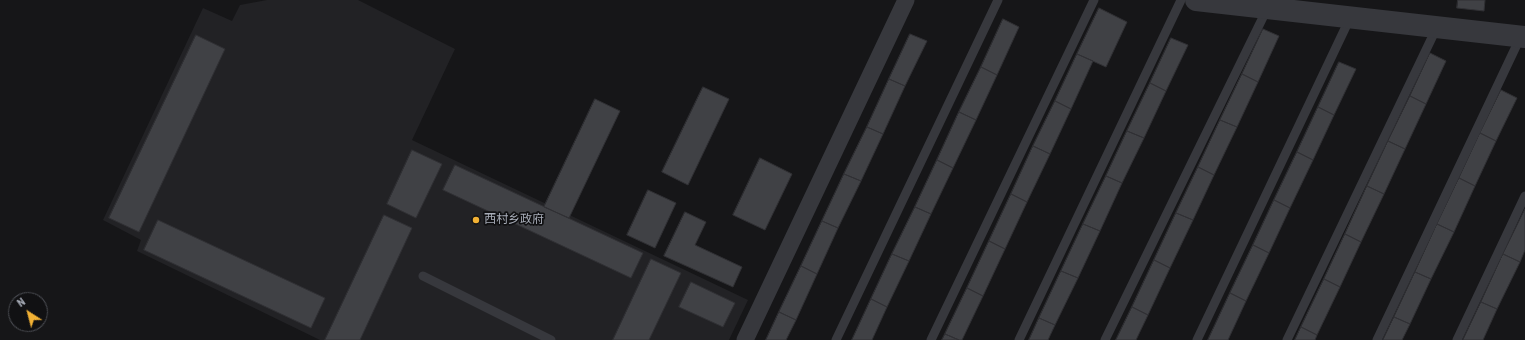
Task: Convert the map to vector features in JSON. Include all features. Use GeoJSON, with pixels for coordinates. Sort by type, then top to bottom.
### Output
{"type":"FeatureCollection","features":[{"type":"Feature","properties":{"kind":"street"},"geometry":{"type":"LineString","coordinates":[[745,340],[906,0]]}},
{"type":"Feature","properties":{"kind":"street"},"geometry":{"type":"LineString","coordinates":[[1196,0],[1523,37]]}},
{"type":"Feature","properties":{"kind":"lane"},"geometry":{"type":"LineString","coordinates":[[836,340],[998,0]]}},
{"type":"Feature","properties":{"kind":"lane"},"geometry":{"type":"LineString","coordinates":[[932,340],[1094,0]]}},
{"type":"Feature","properties":{"kind":"lane"},"geometry":{"type":"LineString","coordinates":[[1019,340],[1182,0]]}},
{"type":"Feature","properties":{"kind":"lane"},"geometry":{"type":"LineString","coordinates":[[1105,340],[1267,8]]}},
{"type":"Feature","properties":{"kind":"lane"},"geometry":{"type":"LineString","coordinates":[[1197,340],[1350,17]]}},
{"type":"Feature","properties":{"kind":"lane"},"geometry":{"type":"LineString","coordinates":[[1287,340],[1437,27]]}},
{"type":"Feature","properties":{"kind":"lane"},"geometry":{"type":"LineString","coordinates":[[1377,340],[1523,37]]}},
{"type":"Feature","properties":{"kind":"lane"},"geometry":{"type":"LineString","coordinates":[[1457,340],[1525,196]]}},
{"type":"Feature","properties":{"kind":"lane"},"geometry":{"type":"LineString","coordinates":[[423,276],[551,340]]}},
{"type":"Feature","properties":{"kind":"shaded area"},"geometry":{"type":"Polygon","coordinates":[[[267,0],[358,0],[455,49],[412,140],[748,300],[729,340],[320,340],[137,251],[141,240],[103,220],[203,8],[232,21],[240,5],[267,0]]]}},
{"type":"Feature","properties":{"kind":"building"},"geometry":{"type":"Polygon","coordinates":[[[1458,0],[1485,0],[1484,11],[1457,8],[1458,0]]]}},
{"type":"Feature","properties":{"kind":"building"},"geometry":{"type":"Polygon","coordinates":[[[1099,8],[1127,22],[1106,67],[1077,54],[1099,8]]]}},
{"type":"Feature","properties":{"kind":"building"},"geometry":{"type":"Polygon","coordinates":[[[1003,19],[1019,27],[997,75],[981,67],[1003,19]]]}},
{"type":"Feature","properties":{"kind":"building"},"geometry":{"type":"Polygon","coordinates":[[[1263,29],[1279,36],[1258,82],[1242,74],[1263,29]]]}},
{"type":"Feature","properties":{"kind":"building"},"geometry":{"type":"Polygon","coordinates":[[[910,34],[927,41],[905,86],[889,79],[910,34]]]}},
{"type":"Feature","properties":{"kind":"building"},"geometry":{"type":"Polygon","coordinates":[[[196,35],[225,49],[139,232],[109,218],[196,35]]]}},
{"type":"Feature","properties":{"kind":"building"},"geometry":{"type":"Polygon","coordinates":[[[1171,38],[1188,45],[1166,91],[1150,83],[1171,38]]]}},
{"type":"Feature","properties":{"kind":"building"},"geometry":{"type":"Polygon","coordinates":[[[1430,53],[1446,61],[1426,104],[1410,96],[1430,53]]]}},
{"type":"Feature","properties":{"kind":"building"},"geometry":{"type":"Polygon","coordinates":[[[1077,54],[1093,61],[1071,109],[1055,101],[1077,54]]]}},
{"type":"Feature","properties":{"kind":"building"},"geometry":{"type":"Polygon","coordinates":[[[1339,62],[1356,69],[1334,115],[1318,107],[1339,62]]]}},
{"type":"Feature","properties":{"kind":"building"},"geometry":{"type":"Polygon","coordinates":[[[981,67],[997,75],[976,120],[959,112],[981,67]]]}},
{"type":"Feature","properties":{"kind":"building"},"geometry":{"type":"Polygon","coordinates":[[[1242,74],[1258,82],[1237,127],[1220,120],[1242,74]]]}},
{"type":"Feature","properties":{"kind":"building"},"geometry":{"type":"Polygon","coordinates":[[[889,79],[905,86],[883,134],[867,127],[889,79]]]}},
{"type":"Feature","properties":{"kind":"building"},"geometry":{"type":"Polygon","coordinates":[[[1150,83],[1166,91],[1144,138],[1127,131],[1150,83]]]}},
{"type":"Feature","properties":{"kind":"building"},"geometry":{"type":"Polygon","coordinates":[[[703,87],[729,99],[688,185],[662,172],[703,87]]]}},
{"type":"Feature","properties":{"kind":"building"},"geometry":{"type":"Polygon","coordinates":[[[1501,90],[1517,98],[1496,141],[1480,133],[1501,90]]]}},
{"type":"Feature","properties":{"kind":"building"},"geometry":{"type":"Polygon","coordinates":[[[1410,96],[1426,104],[1405,149],[1388,141],[1410,96]]]}},
{"type":"Feature","properties":{"kind":"building"},"geometry":{"type":"Polygon","coordinates":[[[595,99],[620,111],[569,218],[544,207],[595,99]]]}},
{"type":"Feature","properties":{"kind":"building"},"geometry":{"type":"Polygon","coordinates":[[[1055,101],[1071,109],[1050,154],[1033,146],[1055,101]]]}},
{"type":"Feature","properties":{"kind":"building"},"geometry":{"type":"Polygon","coordinates":[[[1318,107],[1334,115],[1313,160],[1297,152],[1318,107]]]}},
{"type":"Feature","properties":{"kind":"building"},"geometry":{"type":"Polygon","coordinates":[[[959,112],[976,120],[953,168],[937,160],[959,112]]]}},
{"type":"Feature","properties":{"kind":"building"},"geometry":{"type":"Polygon","coordinates":[[[1220,120],[1237,127],[1214,175],[1198,167],[1220,120]]]}},
{"type":"Feature","properties":{"kind":"building"},"geometry":{"type":"Polygon","coordinates":[[[867,127],[883,134],[861,181],[844,174],[867,127]]]}},
{"type":"Feature","properties":{"kind":"building"},"geometry":{"type":"Polygon","coordinates":[[[1127,131],[1144,138],[1122,183],[1106,176],[1127,131]]]}},
{"type":"Feature","properties":{"kind":"building"},"geometry":{"type":"Polygon","coordinates":[[[1480,133],[1496,141],[1475,186],[1459,178],[1480,133]]]}},
{"type":"Feature","properties":{"kind":"building"},"geometry":{"type":"Polygon","coordinates":[[[1388,141],[1405,149],[1384,194],[1367,186],[1388,141]]]}},
{"type":"Feature","properties":{"kind":"building"},"geometry":{"type":"Polygon","coordinates":[[[1033,146],[1050,154],[1027,202],[1011,194],[1033,146]]]}},
{"type":"Feature","properties":{"kind":"building"},"geometry":{"type":"Polygon","coordinates":[[[412,150],[442,164],[416,218],[387,204],[412,150]]]}},
{"type":"Feature","properties":{"kind":"building"},"geometry":{"type":"Polygon","coordinates":[[[1297,152],[1313,160],[1290,208],[1274,200],[1297,152]]]}},
{"type":"Feature","properties":{"kind":"building"},"geometry":{"type":"Polygon","coordinates":[[[760,158],[792,174],[765,230],[733,215],[760,158]]]}},
{"type":"Feature","properties":{"kind":"building"},"geometry":{"type":"Polygon","coordinates":[[[937,160],[953,168],[931,214],[915,207],[937,160]]]}},
{"type":"Feature","properties":{"kind":"building"},"geometry":{"type":"Polygon","coordinates":[[[455,165],[643,253],[631,278],[443,190],[455,165]]]}},
{"type":"Feature","properties":{"kind":"building"},"geometry":{"type":"Polygon","coordinates":[[[1198,167],[1214,175],[1193,220],[1176,213],[1198,167]]]}},
{"type":"Feature","properties":{"kind":"building"},"geometry":{"type":"Polygon","coordinates":[[[844,174],[861,181],[838,228],[822,221],[844,174]]]}},
{"type":"Feature","properties":{"kind":"building"},"geometry":{"type":"Polygon","coordinates":[[[1106,176],[1122,183],[1100,231],[1083,224],[1106,176]]]}},
{"type":"Feature","properties":{"kind":"building"},"geometry":{"type":"Polygon","coordinates":[[[1459,178],[1475,186],[1454,232],[1437,224],[1459,178]]]}},
{"type":"Feature","properties":{"kind":"building"},"geometry":{"type":"Polygon","coordinates":[[[1367,186],[1384,194],[1361,242],[1345,234],[1367,186]]]}},
{"type":"Feature","properties":{"kind":"building"},"geometry":{"type":"Polygon","coordinates":[[[648,190],[676,203],[655,248],[627,235],[648,190]]]}},
{"type":"Feature","properties":{"kind":"building"},"geometry":{"type":"Polygon","coordinates":[[[1011,194],[1027,202],[1005,249],[989,241],[1011,194]]]}},
{"type":"Feature","properties":{"kind":"building"},"geometry":{"type":"Polygon","coordinates":[[[1274,200],[1290,208],[1269,253],[1253,245],[1274,200]]]}},
{"type":"Feature","properties":{"kind":"building"},"geometry":{"type":"Polygon","coordinates":[[[915,207],[931,214],[909,261],[892,254],[915,207]]]}},
{"type":"Feature","properties":{"kind":"building"},"geometry":{"type":"Polygon","coordinates":[[[1525,209],[1525,250],[1520,262],[1503,254],[1525,209]]]}},
{"type":"Feature","properties":{"kind":"building"},"geometry":{"type":"Polygon","coordinates":[[[685,212],[706,222],[695,245],[742,267],[733,287],[664,256],[685,212]]]}},
{"type":"Feature","properties":{"kind":"building"},"geometry":{"type":"Polygon","coordinates":[[[1176,213],[1193,220],[1170,268],[1154,260],[1176,213]]]}},
{"type":"Feature","properties":{"kind":"building"},"geometry":{"type":"Polygon","coordinates":[[[384,215],[412,228],[360,340],[325,340],[384,215]]]}},
{"type":"Feature","properties":{"kind":"building"},"geometry":{"type":"Polygon","coordinates":[[[158,220],[325,298],[311,328],[144,250],[158,220]]]}},
{"type":"Feature","properties":{"kind":"building"},"geometry":{"type":"Polygon","coordinates":[[[822,221],[838,228],[817,274],[801,266],[822,221]]]}},
{"type":"Feature","properties":{"kind":"building"},"geometry":{"type":"Polygon","coordinates":[[[1083,224],[1100,231],[1078,278],[1061,271],[1083,224]]]}},
{"type":"Feature","properties":{"kind":"building"},"geometry":{"type":"Polygon","coordinates":[[[1437,224],[1454,232],[1431,279],[1415,272],[1437,224]]]}},
{"type":"Feature","properties":{"kind":"building"},"geometry":{"type":"Polygon","coordinates":[[[1345,234],[1361,242],[1340,287],[1324,279],[1345,234]]]}},
{"type":"Feature","properties":{"kind":"building"},"geometry":{"type":"Polygon","coordinates":[[[989,241],[1005,249],[983,296],[967,288],[989,241]]]}},
{"type":"Feature","properties":{"kind":"building"},"geometry":{"type":"Polygon","coordinates":[[[1253,245],[1269,253],[1246,301],[1230,293],[1253,245]]]}},
{"type":"Feature","properties":{"kind":"building"},"geometry":{"type":"Polygon","coordinates":[[[892,254],[909,261],[887,307],[871,299],[892,254]]]}},
{"type":"Feature","properties":{"kind":"building"},"geometry":{"type":"Polygon","coordinates":[[[1503,254],[1520,262],[1497,309],[1481,302],[1503,254]]]}},
{"type":"Feature","properties":{"kind":"building"},"geometry":{"type":"Polygon","coordinates":[[[651,259],[681,273],[649,340],[613,340],[651,259]]]}},
{"type":"Feature","properties":{"kind":"building"},"geometry":{"type":"Polygon","coordinates":[[[1154,260],[1170,268],[1148,315],[1132,307],[1154,260]]]}},
{"type":"Feature","properties":{"kind":"building"},"geometry":{"type":"Polygon","coordinates":[[[801,266],[817,274],[796,320],[779,312],[801,266]]]}},
{"type":"Feature","properties":{"kind":"building"},"geometry":{"type":"Polygon","coordinates":[[[1061,271],[1078,278],[1055,325],[1039,318],[1061,271]]]}},
{"type":"Feature","properties":{"kind":"building"},"geometry":{"type":"Polygon","coordinates":[[[1415,272],[1431,279],[1410,324],[1394,317],[1415,272]]]}},
{"type":"Feature","properties":{"kind":"building"},"geometry":{"type":"Polygon","coordinates":[[[1324,279],[1340,287],[1317,335],[1301,327],[1324,279]]]}},
{"type":"Feature","properties":{"kind":"building"},"geometry":{"type":"Polygon","coordinates":[[[691,282],[735,303],[723,327],[679,307],[691,282]]]}},
{"type":"Feature","properties":{"kind":"building"},"geometry":{"type":"Polygon","coordinates":[[[967,288],[983,296],[962,340],[959,340],[945,334],[967,288]]]}},
{"type":"Feature","properties":{"kind":"building"},"geometry":{"type":"Polygon","coordinates":[[[1230,293],[1246,301],[1228,340],[1208,340],[1230,293]]]}},
{"type":"Feature","properties":{"kind":"building"},"geometry":{"type":"Polygon","coordinates":[[[871,299],[887,307],[872,340],[852,340],[871,299]]]}},
{"type":"Feature","properties":{"kind":"building"},"geometry":{"type":"Polygon","coordinates":[[[1481,302],[1497,309],[1483,340],[1463,340],[1481,302]]]}},
{"type":"Feature","properties":{"kind":"building"},"geometry":{"type":"Polygon","coordinates":[[[1132,307],[1148,315],[1136,340],[1116,340],[1132,307]]]}},
{"type":"Feature","properties":{"kind":"building"},"geometry":{"type":"Polygon","coordinates":[[[779,312],[796,320],[786,340],[766,340],[779,312]]]}},
{"type":"Feature","properties":{"kind":"building"},"geometry":{"type":"Polygon","coordinates":[[[1394,317],[1410,324],[1402,340],[1383,340],[1394,317]]]}},
{"type":"Feature","properties":{"kind":"building"},"geometry":{"type":"Polygon","coordinates":[[[1039,318],[1055,325],[1048,340],[1029,340],[1039,318]]]}},
{"type":"Feature","properties":{"kind":"building"},"geometry":{"type":"Polygon","coordinates":[[[1301,327],[1317,335],[1315,340],[1295,340],[1301,327]]]}},
{"type":"Feature","properties":{"kind":"building"},"geometry":{"type":"Polygon","coordinates":[[[945,334],[959,340],[942,340],[945,334]]]}},
{"type":"Feature","properties":{"kind":"place","name":"西村乡政府"},"geometry":{"type":"Point","coordinates":[476,220]}}]}
